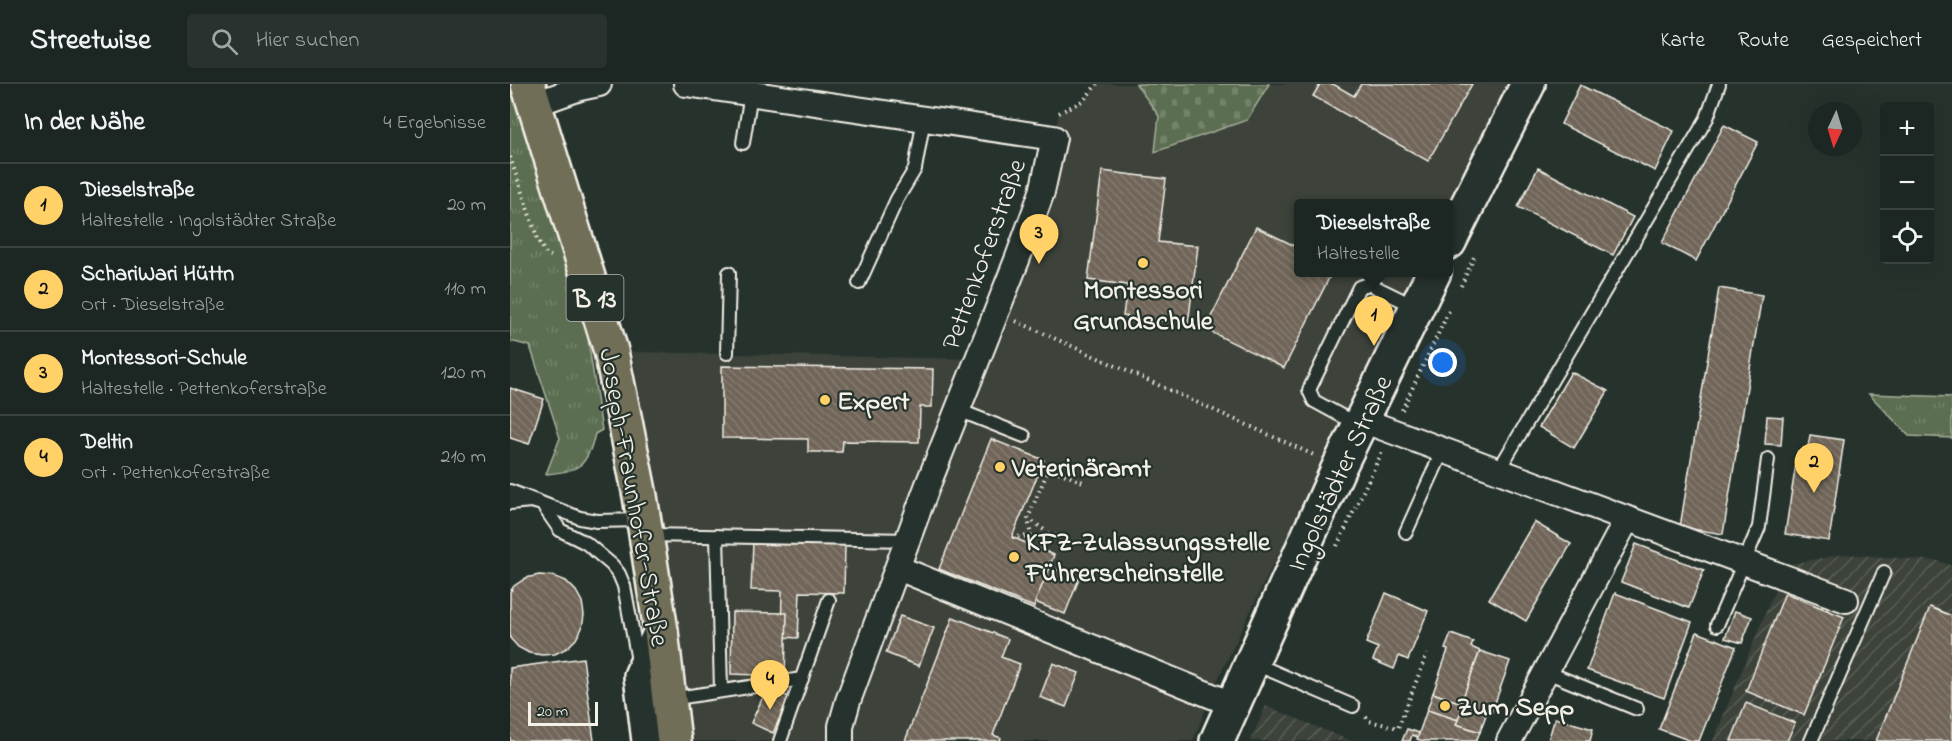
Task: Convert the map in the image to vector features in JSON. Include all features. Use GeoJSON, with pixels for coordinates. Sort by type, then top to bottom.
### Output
{"type":"FeatureCollection","features":[{"type":"Feature","properties":{"kind":"main road","name":"Joseph-Fraunhofer-Straße"},"geometry":{"type":"LineString","coordinates":[[532,94],[611,351],[645,527],[661,631],[674,741]]}},
{"type":"Feature","properties":{"kind":"street"},"geometry":{"type":"LineString","coordinates":[[532,94],[599,84]]}},
{"type":"Feature","properties":{"kind":"street","name":"Pettenkoferstraße"},"geometry":{"type":"LineString","coordinates":[[693,84],[1054,138],[1042,192],[848,701],[841,726],[841,741]]}},
{"type":"Feature","properties":{"kind":"street"},"geometry":{"type":"LineString","coordinates":[[1453,234],[1528,84]]}},
{"type":"Feature","properties":{"kind":"street","name":"Ingolstädter Straße"},"geometry":{"type":"LineString","coordinates":[[1217,741],[1360,423],[1432,277]]}},
{"type":"Feature","properties":{"kind":"street"},"geometry":{"type":"LineString","coordinates":[[1360,423],[1443,450],[1857,605]]}},
{"type":"Feature","properties":{"kind":"street"},"geometry":{"type":"LineString","coordinates":[[1509,741],[1627,519]]}},
{"type":"Feature","properties":{"kind":"street"},"geometry":{"type":"LineString","coordinates":[[898,568],[1234,705]]}},
{"type":"Feature","properties":{"kind":"street"},"geometry":{"type":"LineString","coordinates":[[649,741],[641,676],[661,631]]}},
{"type":"Feature","properties":{"kind":"lane"},"geometry":{"type":"LineString","coordinates":[[1498,471],[1707,118],[1719,84]]}},
{"type":"Feature","properties":{"kind":"lane"},"geometry":{"type":"LineString","coordinates":[[743,143],[751,93]]}},
{"type":"Feature","properties":{"kind":"lane"},"geometry":{"type":"LineString","coordinates":[[859,283],[897,199],[915,169],[924,118]]}},
{"type":"Feature","properties":{"kind":"lane"},"geometry":{"type":"LineString","coordinates":[[727,353],[729,273]]}},
{"type":"Feature","properties":{"kind":"lane"},"geometry":{"type":"LineString","coordinates":[[1360,423],[1314,401],[1308,390],[1359,287],[1370,284],[1416,308]]}},
{"type":"Feature","properties":{"kind":"lane"},"geometry":{"type":"LineString","coordinates":[[957,410],[1024,436]]}},
{"type":"Feature","properties":{"kind":"lane"},"geometry":{"type":"LineString","coordinates":[[1406,532],[1443,450]]}},
{"type":"Feature","properties":{"kind":"lane"},"geometry":{"type":"LineString","coordinates":[[1717,625],[1759,527],[1768,459]]}},
{"type":"Feature","properties":{"kind":"lane"},"geometry":{"type":"LineString","coordinates":[[510,491],[580,518],[717,536],[908,540]]}},
{"type":"Feature","properties":{"kind":"lane"},"geometry":{"type":"LineString","coordinates":[[510,503],[531,501],[543,504],[560,531],[586,543],[619,574],[624,586],[641,676],[667,741]]}},
{"type":"Feature","properties":{"kind":"lane"},"geometry":{"type":"LineString","coordinates":[[717,536],[721,690]]}},
{"type":"Feature","properties":{"kind":"lane"},"geometry":{"type":"LineString","coordinates":[[1811,741],[1857,605],[1884,572]]}},
{"type":"Feature","properties":{"kind":"lane"},"geometry":{"type":"LineString","coordinates":[[780,741],[829,600]]}},
{"type":"Feature","properties":{"kind":"lane"},"geometry":{"type":"LineString","coordinates":[[1252,663],[1353,706]]}},
{"type":"Feature","properties":{"kind":"lane"},"geometry":{"type":"LineString","coordinates":[[1545,671],[1637,709]]}},
{"type":"Feature","properties":{"kind":"lane"},"geometry":{"type":"LineString","coordinates":[[669,699],[802,679]]}},
{"type":"Feature","properties":{"kind":"path"},"geometry":{"type":"LineString","coordinates":[[1059,113],[1084,100],[1097,84]]}},
{"type":"Feature","properties":{"kind":"path"},"geometry":{"type":"LineString","coordinates":[[510,157],[541,247],[546,254],[554,256],[582,254]]}},
{"type":"Feature","properties":{"kind":"path"},"geometry":{"type":"LineString","coordinates":[[996,312],[1299,449]]}},
{"type":"Feature","properties":{"kind":"path"},"geometry":{"type":"LineString","coordinates":[[1031,537],[1029,518],[1049,468],[1083,482]]}},
{"type":"Feature","properties":{"kind":"path"},"geometry":{"type":"LineString","coordinates":[[1029,518],[1052,535],[1060,538]]}},
{"type":"Feature","properties":{"kind":"path"},"geometry":{"type":"LineString","coordinates":[[1012,537],[1052,535]]}},
{"type":"Feature","properties":{"kind":"path"},"geometry":{"type":"LineString","coordinates":[[1353,706],[1370,721],[1398,728],[1427,654]]}},
{"type":"Feature","properties":{"kind":"shaded area"},"geometry":{"type":"Polygon","coordinates":[[[1097,84],[1136,84],[1160,116],[1156,152],[1247,120],[1269,84],[1508,84],[1450,199],[1294,199],[1294,277],[1412,277],[1217,681],[1193,741],[693,741],[632,352],[977,359],[1042,192],[1059,113],[1084,100],[1097,84]]]}},
{"type":"Feature","properties":{"kind":"shaded area"},"geometry":{"type":"Polygon","coordinates":[[[1844,554],[1939,561],[1952,566],[1952,741],[1713,741],[1785,565],[1844,554]]]}},
{"type":"Feature","properties":{"kind":"shaded area"},"geometry":{"type":"Polygon","coordinates":[[[1266,706],[1351,741],[1250,741],[1266,706]]]}},
{"type":"Feature","properties":{"kind":"green space"},"geometry":{"type":"Polygon","coordinates":[[[510,84],[587,333],[602,430],[595,434],[589,454],[580,465],[574,469],[546,474],[560,438],[530,346],[510,341],[510,84]]]}},
{"type":"Feature","properties":{"kind":"green space"},"geometry":{"type":"Polygon","coordinates":[[[1136,84],[1269,84],[1247,120],[1155,152],[1159,116],[1136,84]]]}},
{"type":"Feature","properties":{"kind":"green space"},"geometry":{"type":"Polygon","coordinates":[[[1869,394],[1952,397],[1952,438],[1909,436],[1869,394]]]}},
{"type":"Feature","properties":{"kind":"building"},"geometry":{"type":"Polygon","coordinates":[[[1320,84],[1333,84],[1354,96],[1361,84],[1472,84],[1428,161],[1313,96],[1320,84]]]}},
{"type":"Feature","properties":{"kind":"building"},"geometry":{"type":"Polygon","coordinates":[[[1580,85],[1674,131],[1655,171],[1561,124],[1580,85]]]}},
{"type":"Feature","properties":{"kind":"building"},"geometry":{"type":"Polygon","coordinates":[[[1724,125],[1758,142],[1696,261],[1662,243],[1724,125]]]}},
{"type":"Feature","properties":{"kind":"building"},"geometry":{"type":"Polygon","coordinates":[[[1538,168],[1633,217],[1613,255],[1518,207],[1538,168]]]}},
{"type":"Feature","properties":{"kind":"building","name":"Montessori Grundschule"},"geometry":{"type":"Polygon","coordinates":[[[1102,171],[1166,179],[1158,242],[1198,246],[1188,324],[1123,316],[1127,285],[1088,280],[1102,171]]]}},
{"type":"Feature","properties":{"kind":"building"},"geometry":{"type":"Polygon","coordinates":[[[1256,227],[1294,246],[1294,277],[1330,277],[1284,368],[1205,329],[1256,227]]]}},
{"type":"Feature","properties":{"kind":"building"},"geometry":{"type":"Polygon","coordinates":[[[1719,288],[1762,295],[1723,534],[1680,527],[1719,288]]]}},
{"type":"Feature","properties":{"kind":"building"},"geometry":{"type":"Polygon","coordinates":[[[722,366],[933,369],[932,407],[920,407],[919,442],[843,441],[842,452],[808,452],[808,439],[722,438],[722,366]]]}},
{"type":"Feature","properties":{"kind":"building"},"geometry":{"type":"Polygon","coordinates":[[[1571,372],[1608,391],[1574,448],[1539,427],[1571,372]]]}},
{"type":"Feature","properties":{"kind":"building"},"geometry":{"type":"Polygon","coordinates":[[[510,388],[544,399],[529,444],[510,438],[510,388]]]}},
{"type":"Feature","properties":{"kind":"building"},"geometry":{"type":"Polygon","coordinates":[[[1767,416],[1783,417],[1781,445],[1765,444],[1767,416]]]}},
{"type":"Feature","properties":{"kind":"building"},"geometry":{"type":"Polygon","coordinates":[[[1810,435],[1844,440],[1829,541],[1785,534],[1798,451],[1807,453],[1810,435]]]}},
{"type":"Feature","properties":{"kind":"building"},"geometry":{"type":"Polygon","coordinates":[[[991,439],[1044,460],[1012,537],[1054,555],[1034,607],[939,569],[991,439]]]}},
{"type":"Feature","properties":{"kind":"building"},"geometry":{"type":"Polygon","coordinates":[[[1534,522],[1571,544],[1526,621],[1489,599],[1534,522]]]}},
{"type":"Feature","properties":{"kind":"building"},"geometry":{"type":"Polygon","coordinates":[[[753,542],[845,545],[844,593],[800,592],[798,638],[781,637],[782,591],[751,590],[753,542]]]}},
{"type":"Feature","properties":{"kind":"building"},"geometry":{"type":"Polygon","coordinates":[[[1636,544],[1704,570],[1689,608],[1621,582],[1636,544]]]}},
{"type":"Feature","properties":{"kind":"building"},"geometry":{"type":"Polygon","coordinates":[[[1050,567],[1079,579],[1065,614],[1035,602],[1050,567]]]}},
{"type":"Feature","properties":{"kind":"building"},"geometry":{"type":"Polygon","coordinates":[[[539,575],[553,576],[566,581],[576,591],[582,602],[584,615],[582,628],[567,648],[555,654],[529,653],[518,647],[510,638],[510,592],[514,586],[526,578],[539,575]]]}},
{"type":"Feature","properties":{"kind":"building"},"geometry":{"type":"Polygon","coordinates":[[[1386,593],[1428,611],[1408,660],[1399,656],[1394,669],[1373,660],[1378,648],[1366,643],[1386,593]]]}},
{"type":"Feature","properties":{"kind":"building"},"geometry":{"type":"Polygon","coordinates":[[[1615,593],[1692,622],[1664,698],[1587,670],[1615,593]]]}},
{"type":"Feature","properties":{"kind":"building"},"geometry":{"type":"Polygon","coordinates":[[[1785,593],[1844,617],[1804,715],[1746,691],[1785,593]]]}},
{"type":"Feature","properties":{"kind":"building"},"geometry":{"type":"Polygon","coordinates":[[[1930,607],[1952,616],[1952,741],[1876,741],[1930,607]]]}},
{"type":"Feature","properties":{"kind":"building"},"geometry":{"type":"Polygon","coordinates":[[[1735,611],[1752,617],[1742,643],[1725,638],[1735,611]]]}},
{"type":"Feature","properties":{"kind":"building"},"geometry":{"type":"Polygon","coordinates":[[[732,612],[787,613],[785,676],[731,674],[732,612]]]}},
{"type":"Feature","properties":{"kind":"building"},"geometry":{"type":"Polygon","coordinates":[[[900,616],[934,628],[919,666],[886,653],[900,616]]]}},
{"type":"Feature","properties":{"kind":"building"},"geometry":{"type":"Polygon","coordinates":[[[953,617],[1008,639],[1001,657],[1020,664],[993,735],[1001,738],[1000,741],[905,741],[953,617]]]}},
{"type":"Feature","properties":{"kind":"building"},"geometry":{"type":"Polygon","coordinates":[[[1697,632],[1736,647],[1699,741],[1691,741],[1659,729],[1697,632]]]}},
{"type":"Feature","properties":{"kind":"building"},"geometry":{"type":"Polygon","coordinates":[[[1451,634],[1473,642],[1471,647],[1480,651],[1461,703],[1433,693],[1451,634]]]}},
{"type":"Feature","properties":{"kind":"building"},"geometry":{"type":"Polygon","coordinates":[[[1480,651],[1510,661],[1491,714],[1461,703],[1480,651]]]}},
{"type":"Feature","properties":{"kind":"building"},"geometry":{"type":"Polygon","coordinates":[[[583,658],[594,741],[510,741],[510,668],[583,658]]]}},
{"type":"Feature","properties":{"kind":"building"},"geometry":{"type":"Polygon","coordinates":[[[1053,663],[1079,673],[1066,707],[1040,697],[1053,663]]]}},
{"type":"Feature","properties":{"kind":"building"},"geometry":{"type":"Polygon","coordinates":[[[767,688],[789,697],[773,733],[751,723],[767,688]]]}},
{"type":"Feature","properties":{"kind":"building"},"geometry":{"type":"Polygon","coordinates":[[[1433,693],[1464,704],[1458,720],[1427,710],[1433,693]]]}},
{"type":"Feature","properties":{"kind":"building"},"geometry":{"type":"Polygon","coordinates":[[[1746,703],[1795,723],[1787,741],[1731,741],[1746,703]]]}},
{"type":"Feature","properties":{"kind":"building"},"geometry":{"type":"Polygon","coordinates":[[[1464,704],[1487,712],[1480,732],[1456,724],[1464,704]]]}},
{"type":"Feature","properties":{"kind":"building"},"geometry":{"type":"Polygon","coordinates":[[[1427,710],[1458,720],[1456,724],[1480,732],[1476,741],[1417,739],[1427,710]]]}},
{"type":"Feature","properties":{"kind":"building"},"geometry":{"type":"Polygon","coordinates":[[[1555,718],[1593,729],[1590,741],[1548,741],[1555,718]]]}},
{"type":"Feature","properties":{"kind":"building"},"geometry":{"type":"Polygon","coordinates":[[[1407,729],[1419,733],[1418,737],[1412,735],[1410,741],[1402,741],[1407,729]]]}},
{"type":"Feature","properties":{"kind":"place","name":"Montessori Grundschule"},"geometry":{"type":"Point","coordinates":[1143,263]}},
{"type":"Feature","properties":{"kind":"place","name":"Montessori-Schule"},"geometry":{"type":"Point","coordinates":[1039,264]}},
{"type":"Feature","properties":{"kind":"place","name":"Dieselstraße"},"geometry":{"type":"Point","coordinates":[1374,346]}},
{"type":"Feature","properties":{"kind":"place","name":"Expert"},"geometry":{"type":"Point","coordinates":[825,400]}},
{"type":"Feature","properties":{"kind":"place","name":"Veterinäramt"},"geometry":{"type":"Point","coordinates":[1000,467]}},
{"type":"Feature","properties":{"kind":"place","name":"SchariWari Hüttn"},"geometry":{"type":"Point","coordinates":[1814,493]}},
{"type":"Feature","properties":{"kind":"place","name":"KFZ-Zulassungsstelle Führerscheinstelle"},"geometry":{"type":"Point","coordinates":[1014,557]}},
{"type":"Feature","properties":{"kind":"place","name":"Zum Sepp"},"geometry":{"type":"Point","coordinates":[1445,706]}},
{"type":"Feature","properties":{"kind":"place","name":"Deltin"},"geometry":{"type":"Point","coordinates":[770,710]}}]}
